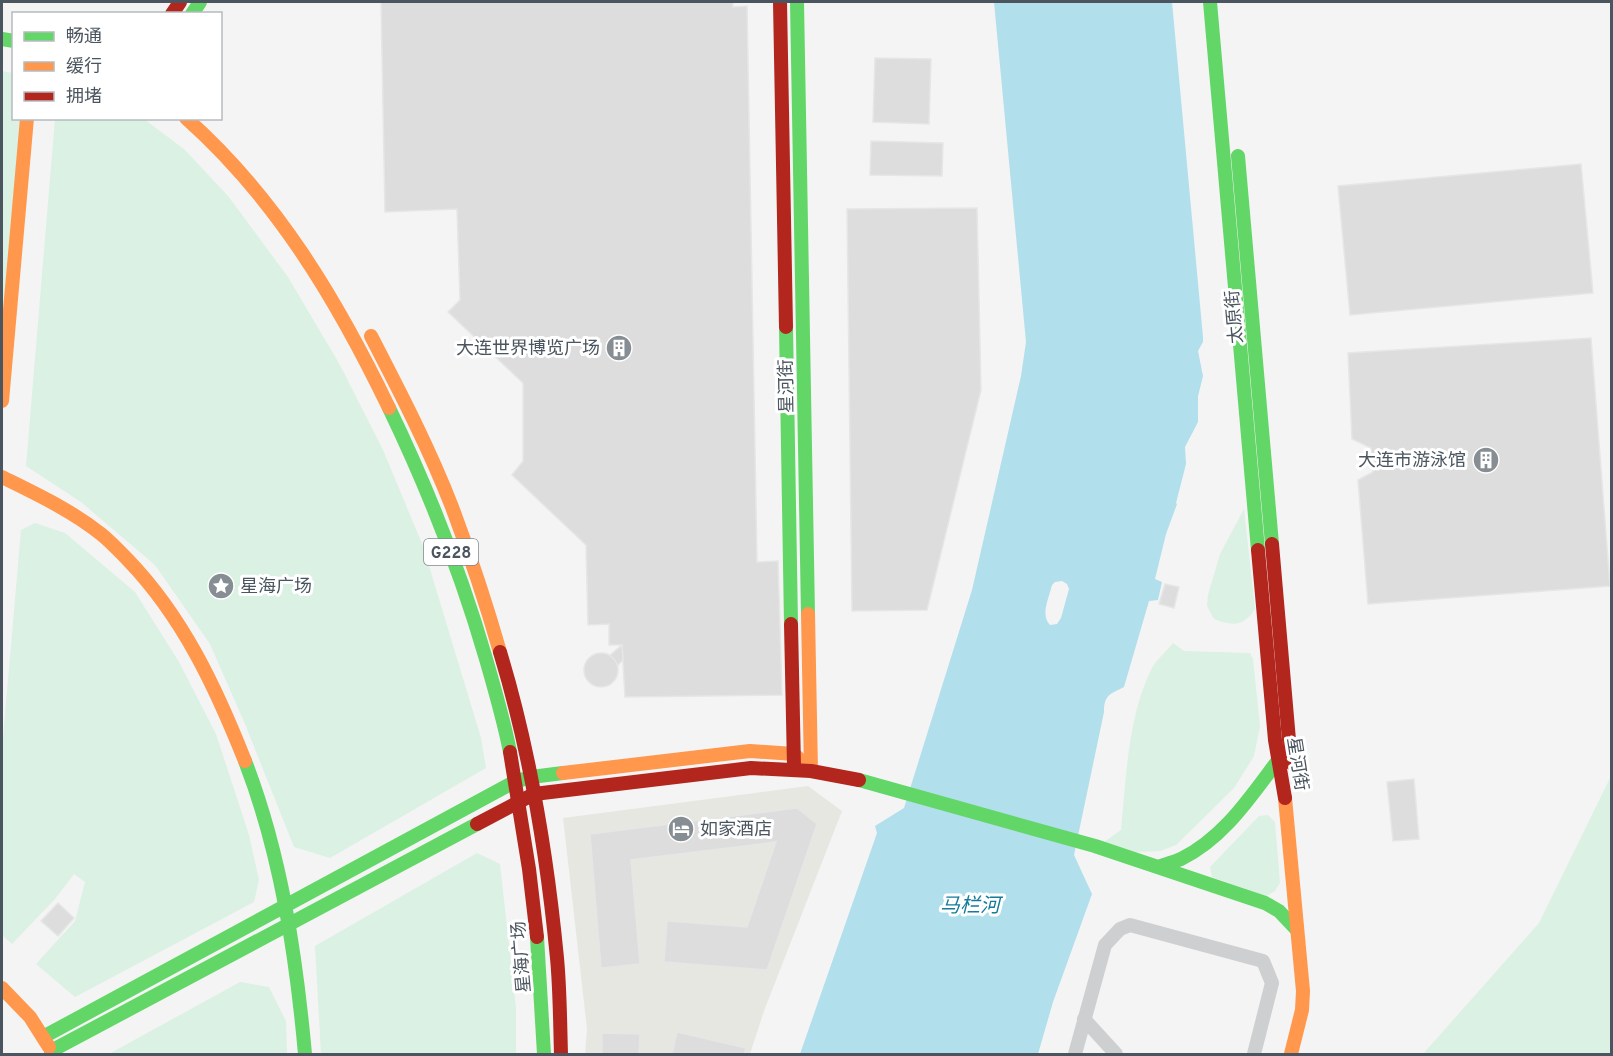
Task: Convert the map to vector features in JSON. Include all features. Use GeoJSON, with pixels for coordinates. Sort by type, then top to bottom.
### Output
{"type":"FeatureCollection","features":[{"type":"Feature","properties":{"kind":"main road","name":"星河街"},"geometry":{"type":"LineString","coordinates":[[780,2],[794,769]]}},
{"type":"Feature","properties":{"kind":"main road","name":"星河街"},"geometry":{"type":"LineString","coordinates":[[797,2],[811,771]]}},
{"type":"Feature","properties":{"kind":"main road","name":"太原街"},"geometry":{"type":"LineString","coordinates":[[1210,2],[1252,477]]}},
{"type":"Feature","properties":{"kind":"main road"},"geometry":{"type":"LineString","coordinates":[[1224,2],[1228,46]]}},
{"type":"Feature","properties":{"kind":"main road"},"geometry":{"type":"LineString","coordinates":[[2,401],[27,120]]}},
{"type":"Feature","properties":{"kind":"main road","name":"星海广场"},"geometry":{"type":"LineString","coordinates":[[188,120],[238,166],[269,202],[320,280],[388,404],[425,486],[458,571],[485,656],[508,744],[535,908],[544,1054]]}},
{"type":"Feature","properties":{"kind":"main road","name":"太原街"},"geometry":{"type":"LineString","coordinates":[[1237,148],[1280,629]]}},
{"type":"Feature","properties":{"kind":"main road","name":"星海广场"},"geometry":{"type":"LineString","coordinates":[[362,321],[402,394],[440,477],[473,564],[502,652],[531,777],[553,908],[561,1015],[561,1054]]}},
{"type":"Feature","properties":{"kind":"main road"},"geometry":{"type":"LineString","coordinates":[[2,477],[53,501],[104,536],[147,578],[178,622],[206,671],[248,771],[274,853],[290,923],[304,1020],[305,1054]]}},
{"type":"Feature","properties":{"kind":"main road","name":"星河街"},"geometry":{"type":"LineString","coordinates":[[1252,477],[1275,740],[1284,759],[1313,991],[1310,1028],[1302,1054]]}},
{"type":"Feature","properties":{"kind":"main road","name":"星河街"},"geometry":{"type":"LineString","coordinates":[[1280,629],[1286,802],[1303,991],[1302,1010],[1291,1054]]}},
{"type":"Feature","properties":{"kind":"main road"},"geometry":{"type":"LineString","coordinates":[[43,1037],[514,782],[531,777],[750,751],[794,754],[811,771]]}},
{"type":"Feature","properties":{"kind":"main road"},"geometry":{"type":"LineString","coordinates":[[1159,867],[1182,859],[1204,844],[1223,827],[1284,759]]}},
{"type":"Feature","properties":{"kind":"main road"},"geometry":{"type":"LineString","coordinates":[[2,987],[30,1017],[52,1053],[290,923],[534,794],[751,768],[811,771],[904,791],[1095,846],[1265,903],[1284,915],[1297,930]]}},
{"type":"Feature","properties":{"kind":"street"},"geometry":{"type":"LineString","coordinates":[[1075,1054],[1105,945],[1120,929],[1130,925],[1263,961],[1272,983],[1254,1054]]}},
{"type":"Feature","properties":{"kind":"street"},"geometry":{"type":"LineString","coordinates":[[1084,1019],[1116,1054]]}},
{"type":"Feature","properties":{"kind":"shaded area"},"geometry":{"type":"Polygon","coordinates":[[[808,786],[842,811],[764,1011],[750,1054],[585,1054],[587,1029],[563,818],[808,786]]]}},
{"type":"Feature","properties":{"kind":"green space"},"geometry":{"type":"Polygon","coordinates":[[[2,71],[12,73],[12,120],[21,120],[2,339],[2,71]]]}},
{"type":"Feature","properties":{"kind":"green space"},"geometry":{"type":"Polygon","coordinates":[[[55,120],[145,120],[185,150],[228,196],[288,277],[340,365],[383,450],[423,546],[481,738],[486,768],[330,858],[294,847],[210,644],[155,565],[81,502],[26,466],[55,120]]]}},
{"type":"Feature","properties":{"kind":"green space"},"geometry":{"type":"Polygon","coordinates":[[[1244,509],[1255,609],[1242,622],[1232,624],[1214,619],[1207,606],[1208,595],[1220,554],[1244,509]]]}},
{"type":"Feature","properties":{"kind":"green space"},"geometry":{"type":"Polygon","coordinates":[[[35,523],[65,533],[135,592],[179,662],[216,734],[249,835],[259,880],[254,902],[75,997],[36,964],[75,921],[85,882],[74,874],[55,899],[12,944],[2,935],[2,749],[21,530],[35,523]]]}},
{"type":"Feature","properties":{"kind":"green space"},"geometry":{"type":"Polygon","coordinates":[[[1173,643],[1184,651],[1250,653],[1253,659],[1260,726],[1254,756],[1234,788],[1176,845],[1160,851],[1136,852],[1104,842],[1121,830],[1129,747],[1144,686],[1154,665],[1173,643]]]}},
{"type":"Feature","properties":{"kind":"green space"},"geometry":{"type":"Polygon","coordinates":[[[1611,776],[1611,1054],[1423,1054],[1539,923],[1611,776]]]}},
{"type":"Feature","properties":{"kind":"green space"},"geometry":{"type":"Polygon","coordinates":[[[1268,815],[1275,822],[1280,883],[1275,891],[1266,896],[1212,877],[1210,867],[1259,816],[1268,815]]]}},
{"type":"Feature","properties":{"kind":"green space"},"geometry":{"type":"Polygon","coordinates":[[[477,853],[500,864],[516,1008],[516,1054],[321,1054],[315,946],[477,853]]]}},
{"type":"Feature","properties":{"kind":"green space"},"geometry":{"type":"Polygon","coordinates":[[[240,982],[269,987],[286,1021],[287,1054],[109,1054],[240,982]]]}},
{"type":"Feature","properties":{"kind":"water","name":"马栏河"},"geometry":{"type":"Polygon","coordinates":[[[994,2],[1172,2],[1203,337],[1198,351],[1203,376],[1198,396],[1198,422],[1185,447],[1186,464],[1177,504],[1166,534],[1155,579],[1162,582],[1158,600],[1149,601],[1124,687],[1112,694],[1105,702],[1074,855],[1092,894],[1053,1002],[1038,1054],[800,1054],[877,833],[875,826],[904,808],[972,590],[1021,376],[1026,342],[994,2]],[[1062,581],[1052,585],[1045,611],[1050,625],[1057,624],[1061,618],[1069,589],[1062,581]]]}},
{"type":"Feature","properties":{"kind":"building","name":"大连世界博览广场"},"geometry":{"type":"Polygon","coordinates":[[[381,2],[733,2],[733,7],[747,6],[757,562],[778,561],[782,695],[625,697],[622,645],[609,645],[609,624],[588,625],[586,545],[512,475],[523,461],[523,383],[448,312],[460,300],[457,209],[385,212],[381,2]]]}},
{"type":"Feature","properties":{"kind":"building"},"geometry":{"type":"Polygon","coordinates":[[[875,58],[931,59],[929,124],[873,122],[875,58]]]}},
{"type":"Feature","properties":{"kind":"building"},"geometry":{"type":"Polygon","coordinates":[[[871,141],[943,143],[942,176],[870,175],[871,141]]]}},
{"type":"Feature","properties":{"kind":"building"},"geometry":{"type":"Polygon","coordinates":[[[1581,164],[1593,293],[1350,315],[1338,186],[1581,164]]]}},
{"type":"Feature","properties":{"kind":"building"},"geometry":{"type":"Polygon","coordinates":[[[977,208],[981,390],[927,610],[852,611],[847,209],[977,208]]]}},
{"type":"Feature","properties":{"kind":"building","name":"大连市游泳馆"},"geometry":{"type":"Polygon","coordinates":[[[1591,338],[1610,586],[1368,604],[1358,480],[1373,472],[1371,448],[1352,439],[1348,353],[1591,338]]]}},
{"type":"Feature","properties":{"kind":"building"},"geometry":{"type":"Polygon","coordinates":[[[1165,584],[1179,587],[1174,608],[1159,604],[1165,584]]]}},
{"type":"Feature","properties":{"kind":"building"},"geometry":{"type":"Polygon","coordinates":[[[622,645],[623,660],[618,665],[610,655],[622,645]]]}},
{"type":"Feature","properties":{"kind":"building"},"geometry":{"type":"Polygon","coordinates":[[[601,653],[613,658],[618,670],[613,682],[601,687],[589,682],[584,670],[589,658],[601,653]]]}},
{"type":"Feature","properties":{"kind":"building"},"geometry":{"type":"Polygon","coordinates":[[[1414,779],[1419,839],[1393,841],[1387,782],[1414,779]]]}},
{"type":"Feature","properties":{"kind":"building"},"geometry":{"type":"Polygon","coordinates":[[[797,808],[817,824],[767,970],[664,962],[667,921],[747,927],[776,842],[631,860],[640,964],[601,968],[590,834],[797,808]]]}},
{"type":"Feature","properties":{"kind":"building"},"geometry":{"type":"Polygon","coordinates":[[[58,903],[74,918],[58,936],[41,921],[58,903]]]}},
{"type":"Feature","properties":{"kind":"building"},"geometry":{"type":"Polygon","coordinates":[[[677,1032],[746,1048],[744,1054],[672,1054],[677,1032]]]}},
{"type":"Feature","properties":{"kind":"building"},"geometry":{"type":"Polygon","coordinates":[[[602,1033],[640,1034],[639,1054],[602,1054],[602,1033]]]}},
{"type":"Feature","properties":{"kind":"traffic: fast"},"geometry":{"type":"LineString","coordinates":[[193,12],[200,2]]}},
{"type":"Feature","properties":{"kind":"traffic: fast"},"geometry":{"type":"LineString","coordinates":[[797,2],[808,614]]}},
{"type":"Feature","properties":{"kind":"traffic: fast"},"geometry":{"type":"LineString","coordinates":[[1210,2],[1258,550]]}},
{"type":"Feature","properties":{"kind":"traffic: fast"},"geometry":{"type":"LineString","coordinates":[[2,39],[12,41]]}},
{"type":"Feature","properties":{"kind":"traffic: fast"},"geometry":{"type":"LineString","coordinates":[[1238,156],[1272,544]]}},
{"type":"Feature","properties":{"kind":"traffic: fast"},"geometry":{"type":"LineString","coordinates":[[786,327],[791,624]]}},
{"type":"Feature","properties":{"kind":"traffic: fast"},"geometry":{"type":"LineString","coordinates":[[389,408],[417,469],[455,563],[493,682],[510,752]]}},
{"type":"Feature","properties":{"kind":"traffic: fast"},"geometry":{"type":"LineString","coordinates":[[1159,867],[1181,859],[1211,840],[1236,815],[1279,759],[1285,759]]}},
{"type":"Feature","properties":{"kind":"traffic: fast"},"geometry":{"type":"LineString","coordinates":[[245,761],[258,796],[285,905],[292,942],[305,1054]]}},
{"type":"Feature","properties":{"kind":"traffic: fast"},"geometry":{"type":"LineString","coordinates":[[43,1037],[514,782],[531,777],[563,773]]}},
{"type":"Feature","properties":{"kind":"traffic: fast"},"geometry":{"type":"LineString","coordinates":[[859,780],[1095,846],[1265,903],[1279,911],[1297,930]]}},
{"type":"Feature","properties":{"kind":"traffic: fast"},"geometry":{"type":"LineString","coordinates":[[51,1051],[477,824]]}},
{"type":"Feature","properties":{"kind":"traffic: fast"},"geometry":{"type":"LineString","coordinates":[[537,937],[544,1054]]}},
{"type":"Feature","properties":{"kind":"traffic: slow"},"geometry":{"type":"LineString","coordinates":[[2,401],[27,120]]}},
{"type":"Feature","properties":{"kind":"traffic: slow"},"geometry":{"type":"LineString","coordinates":[[188,120],[248,182],[302,252],[348,328],[389,408]]}},
{"type":"Feature","properties":{"kind":"traffic: slow"},"geometry":{"type":"LineString","coordinates":[[371,336],[414,420],[452,507],[500,652]]}},
{"type":"Feature","properties":{"kind":"traffic: slow"},"geometry":{"type":"LineString","coordinates":[[2,477],[90,525],[112,543],[148,582],[182,629],[196,654],[210,680],[245,761]]}},
{"type":"Feature","properties":{"kind":"traffic: slow"},"geometry":{"type":"LineString","coordinates":[[808,614],[811,771]]}},
{"type":"Feature","properties":{"kind":"traffic: slow"},"geometry":{"type":"LineString","coordinates":[[563,773],[750,751],[794,754],[811,771]]}},
{"type":"Feature","properties":{"kind":"traffic: slow"},"geometry":{"type":"LineString","coordinates":[[1285,798],[1303,991],[1302,1010],[1291,1054]]}},
{"type":"Feature","properties":{"kind":"traffic: slow"},"geometry":{"type":"LineString","coordinates":[[2,988],[30,1017],[49,1047]]}},
{"type":"Feature","properties":{"kind":"traffic: jam"},"geometry":{"type":"LineString","coordinates":[[173,12],[180,2]]}},
{"type":"Feature","properties":{"kind":"traffic: jam"},"geometry":{"type":"LineString","coordinates":[[780,2],[786,327]]}},
{"type":"Feature","properties":{"kind":"traffic: jam"},"geometry":{"type":"LineString","coordinates":[[1272,544],[1291,763]]}},
{"type":"Feature","properties":{"kind":"traffic: jam"},"geometry":{"type":"LineString","coordinates":[[1258,550],[1275,740],[1285,798]]}},
{"type":"Feature","properties":{"kind":"traffic: jam"},"geometry":{"type":"LineString","coordinates":[[791,624],[794,766]]}},
{"type":"Feature","properties":{"kind":"traffic: jam"},"geometry":{"type":"LineString","coordinates":[[500,652],[529,765],[548,880],[557,958],[561,1054]]}},
{"type":"Feature","properties":{"kind":"traffic: jam"},"geometry":{"type":"LineString","coordinates":[[510,752],[529,869],[537,937]]}},
{"type":"Feature","properties":{"kind":"traffic: jam"},"geometry":{"type":"LineString","coordinates":[[477,824],[534,794],[751,768],[811,771],[859,780]]}},
{"type":"Feature","properties":{"kind":"place","name":"大连世界博览广场"},"geometry":{"type":"Point","coordinates":[619,348]}},
{"type":"Feature","properties":{"kind":"place","name":"大连市游泳馆"},"geometry":{"type":"Point","coordinates":[1486,460]}},
{"type":"Feature","properties":{"kind":"place","name":"星海广场"},"geometry":{"type":"Point","coordinates":[221,586]}},
{"type":"Feature","properties":{"kind":"place","name":"如家酒店"},"geometry":{"type":"Point","coordinates":[681,829]}}]}
